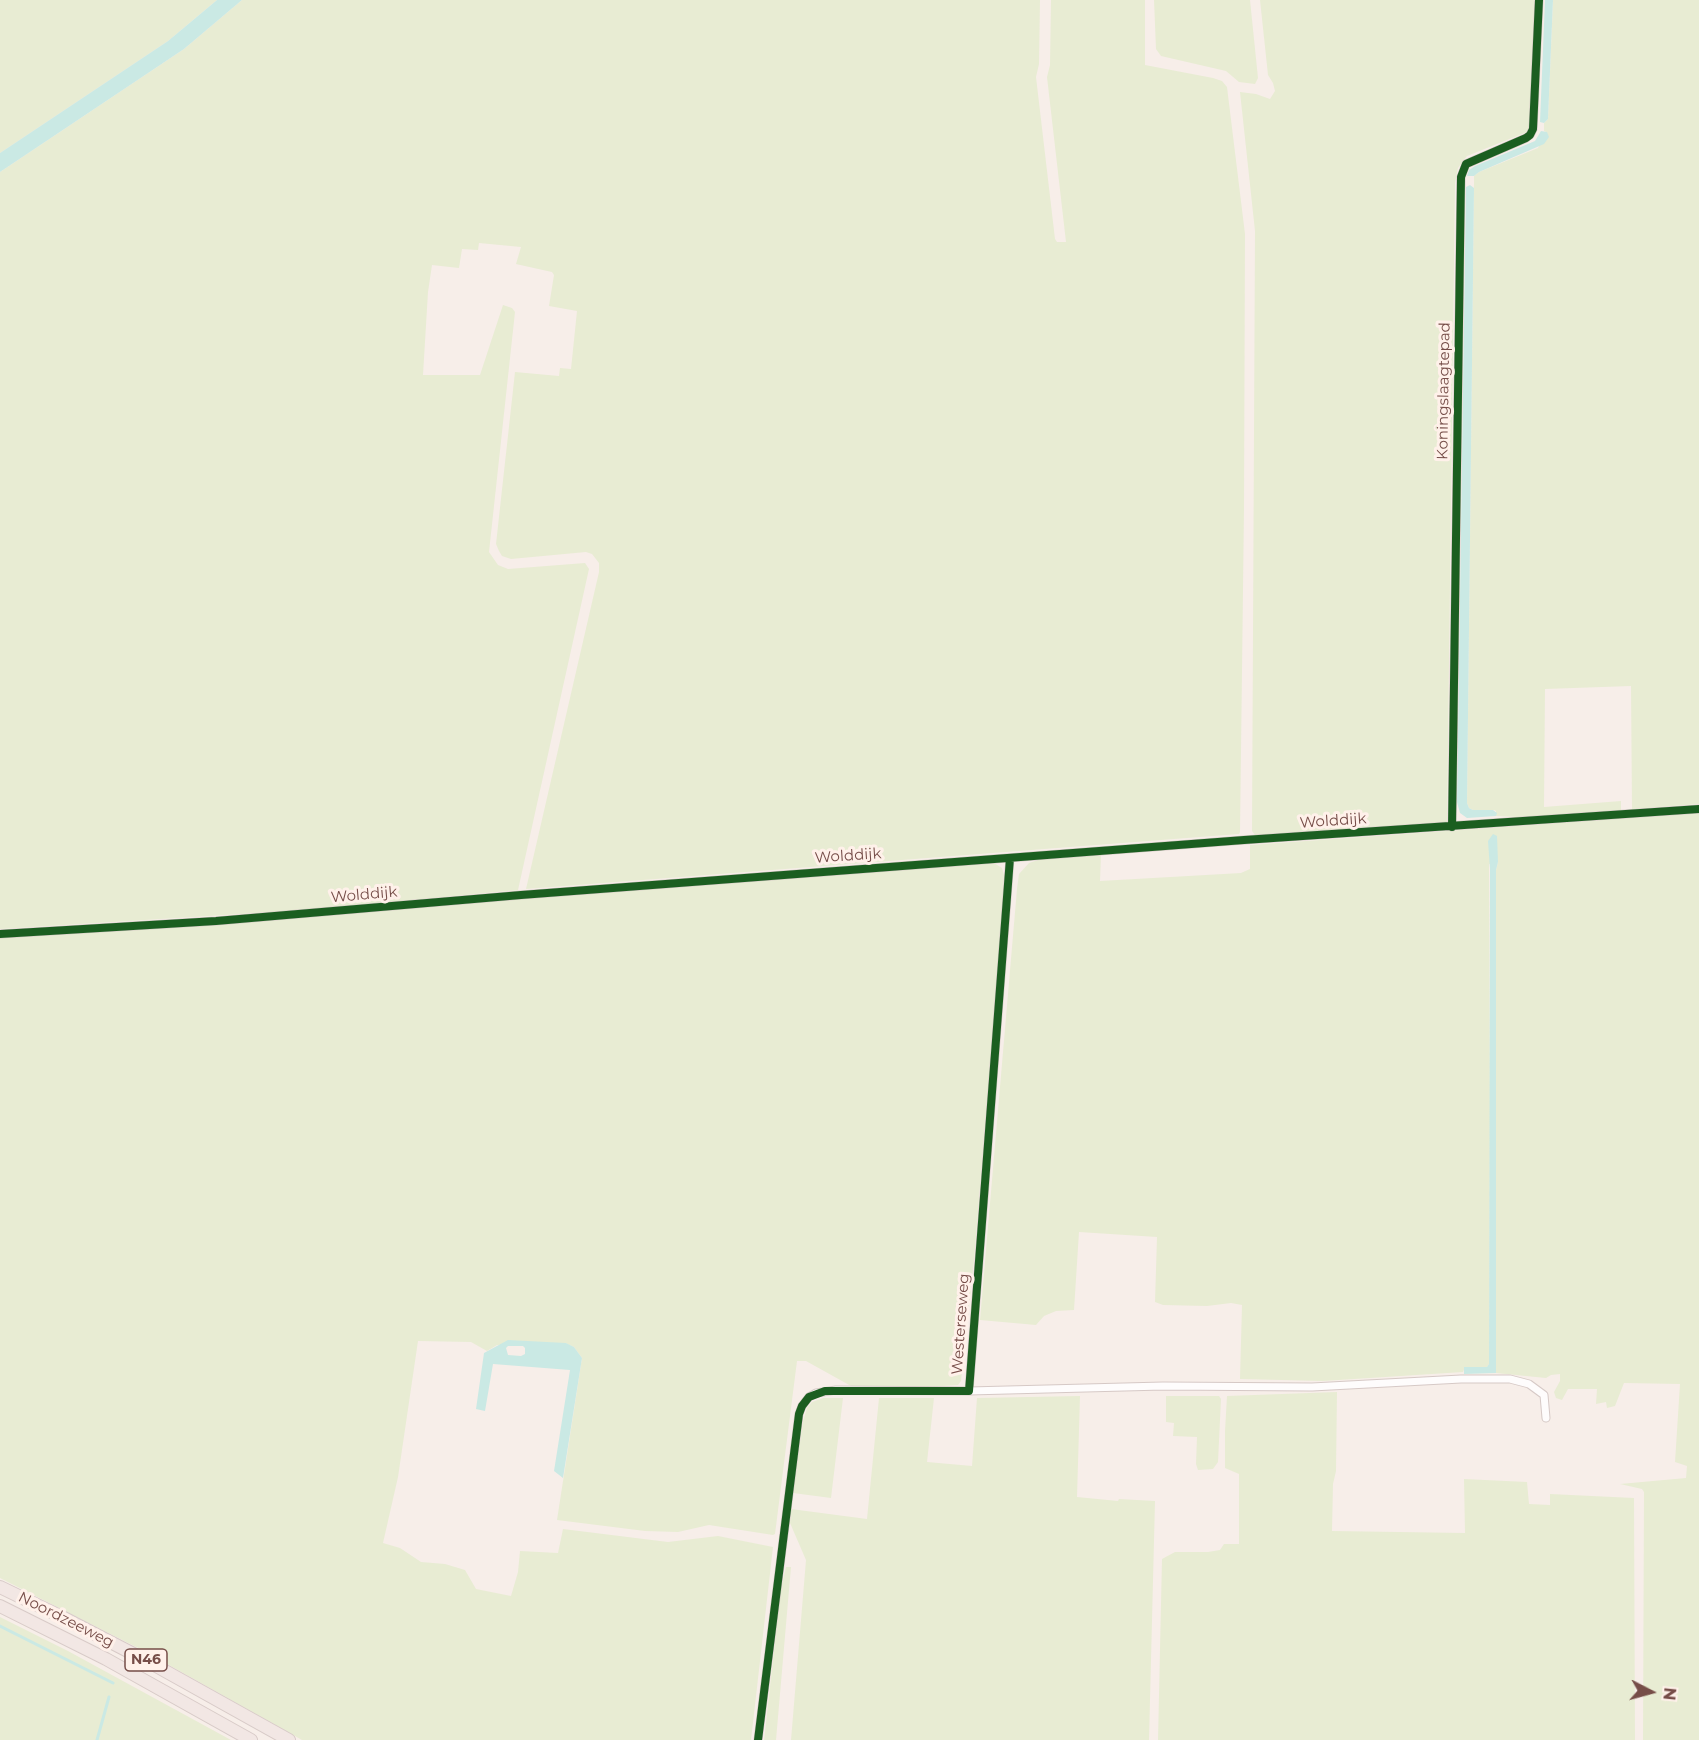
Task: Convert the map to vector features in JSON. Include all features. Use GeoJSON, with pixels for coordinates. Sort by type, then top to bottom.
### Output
{"type":"FeatureCollection","features":[{"type":"Feature","properties":{"kind":"highway","name":"Noordzeeweg"},"geometry":{"type":"LineString","coordinates":[[0,1587],[148,1662],[289,1740]]}},
{"type":"Feature","properties":{"kind":"highway","name":"Noordzeeweg"},"geometry":{"type":"LineString","coordinates":[[0,1606],[106,1659],[251,1740]]}},
{"type":"Feature","properties":{"kind":"street","name":"Koningslaagtepad"},"geometry":{"type":"LineString","coordinates":[[1452,826],[1461,177],[1466,164],[1526,138],[1533,129],[1539,0]]}},
{"type":"Feature","properties":{"kind":"street","name":"Wolddijk"},"geometry":{"type":"LineString","coordinates":[[0,934],[216,921],[1010,858],[1699,809]]}},
{"type":"Feature","properties":{"kind":"street","name":"Westerseweg"},"geometry":{"type":"LineString","coordinates":[[969,1391],[1010,858]]}},
{"type":"Feature","properties":{"kind":"street","name":"Westerseweg"},"geometry":{"type":"LineString","coordinates":[[758,1740],[799,1414],[809,1397],[825,1390],[969,1391],[1163,1386],[1312,1387],[1461,1379],[1510,1379],[1530,1384],[1544,1395],[1546,1418]]}},
{"type":"Feature","properties":{"kind":"green space"},"geometry":{"type":"Polygon","coordinates":[[[0,0],[217,0],[168,41],[0,153],[0,0]]]}},
{"type":"Feature","properties":{"kind":"green space"},"geometry":{"type":"Polygon","coordinates":[[[242,0],[1040,0],[1039,64],[1036,77],[1055,239],[1057,242],[1066,242],[1047,77],[1050,65],[1051,0],[1145,0],[1145,65],[1213,78],[1222,81],[1227,87],[1245,234],[1239,834],[526,889],[599,572],[599,563],[592,554],[586,552],[511,559],[502,556],[496,544],[515,372],[559,376],[560,368],[571,369],[577,311],[549,306],[554,275],[552,272],[516,264],[521,247],[479,243],[478,250],[462,249],[459,268],[432,265],[423,375],[480,375],[503,305],[512,308],[515,312],[489,552],[498,565],[508,569],[585,563],[589,569],[518,890],[305,910],[0,929],[0,172],[184,49],[242,0]]]}},
{"type":"Feature","properties":{"kind":"green space"},"geometry":{"type":"Polygon","coordinates":[[[1154,0],[1250,0],[1258,78],[1255,84],[1239,82],[1226,71],[1161,56],[1156,49],[1154,0]]]}},
{"type":"Feature","properties":{"kind":"green space"},"geometry":{"type":"Polygon","coordinates":[[[1260,0],[1536,0],[1530,126],[1527,132],[1467,156],[1458,168],[1455,183],[1447,822],[1255,835],[1252,831],[1255,231],[1240,92],[1270,99],[1275,91],[1268,75],[1260,0]]]}},
{"type":"Feature","properties":{"kind":"green space"},"geometry":{"type":"Polygon","coordinates":[[[1553,0],[1699,0],[1699,804],[1632,809],[1631,686],[1545,689],[1544,807],[1621,801],[1621,810],[1520,817],[1496,816],[1494,810],[1473,810],[1467,803],[1474,176],[1538,148],[1546,132],[1544,123],[1548,119],[1553,0]]]}},
{"type":"Feature","properties":{"kind":"green space"},"geometry":{"type":"Polygon","coordinates":[[[1699,813],[1699,1740],[1643,1740],[1644,1492],[1642,1489],[1620,1484],[1686,1478],[1687,1466],[1675,1462],[1680,1384],[1624,1383],[1615,1406],[1607,1408],[1606,1402],[1596,1404],[1597,1389],[1568,1389],[1562,1400],[1556,1398],[1554,1392],[1560,1381],[1560,1374],[1546,1378],[1496,1373],[1496,870],[1498,862],[1489,864],[1490,1114],[1489,1364],[1487,1367],[1465,1367],[1463,1372],[1323,1381],[1240,1379],[1242,1305],[1231,1303],[1207,1306],[1163,1305],[1155,1302],[1157,1237],[1079,1232],[1074,1310],[1056,1311],[1044,1316],[1036,1325],[980,1320],[1017,889],[1019,874],[1029,863],[1041,859],[1101,855],[1100,881],[1241,873],[1250,869],[1250,845],[1699,813]]]}},
{"type":"Feature","properties":{"kind":"green space"},"geometry":{"type":"Polygon","coordinates":[[[994,863],[1002,868],[1004,875],[1002,914],[974,1261],[961,1381],[958,1385],[851,1386],[806,1361],[797,1361],[775,1534],[709,1525],[678,1532],[645,1531],[557,1520],[582,1358],[574,1347],[565,1343],[497,1345],[487,1351],[471,1342],[418,1341],[398,1477],[383,1543],[400,1548],[421,1562],[445,1564],[465,1570],[476,1589],[511,1596],[518,1572],[520,1551],[558,1553],[563,1529],[668,1542],[718,1536],[773,1547],[751,1740],[302,1740],[144,1651],[0,1578],[0,937],[618,889],[994,863]]]}},
{"type":"Feature","properties":{"kind":"green space"},"geometry":{"type":"Polygon","coordinates":[[[1337,1392],[1336,1471],[1333,1484],[1332,1531],[1465,1533],[1464,1479],[1527,1482],[1529,1504],[1550,1505],[1550,1494],[1634,1498],[1635,1740],[1158,1740],[1162,1559],[1175,1552],[1208,1552],[1220,1550],[1224,1544],[1239,1544],[1239,1474],[1225,1468],[1227,1396],[1337,1392]]]}},
{"type":"Feature","properties":{"kind":"green space"},"geometry":{"type":"Polygon","coordinates":[[[1080,1396],[1077,1497],[1118,1501],[1119,1499],[1155,1501],[1149,1740],[791,1740],[806,1560],[790,1523],[791,1509],[867,1519],[879,1398],[934,1398],[927,1462],[972,1466],[977,1398],[1080,1396]]]}},
{"type":"Feature","properties":{"kind":"green space"},"geometry":{"type":"Polygon","coordinates":[[[1166,1396],[1219,1396],[1221,1399],[1218,1462],[1213,1469],[1198,1470],[1196,1464],[1197,1437],[1173,1436],[1174,1423],[1166,1422],[1166,1396]]]}},
{"type":"Feature","properties":{"kind":"green space"},"geometry":{"type":"Polygon","coordinates":[[[823,1398],[843,1398],[831,1498],[793,1493],[803,1421],[807,1408],[812,1402],[823,1398]]]}},
{"type":"Feature","properties":{"kind":"green space"},"geometry":{"type":"Polygon","coordinates":[[[786,1567],[791,1567],[776,1740],[764,1740],[781,1588],[786,1567]]]}},
{"type":"Feature","properties":{"kind":"green space"},"geometry":{"type":"Polygon","coordinates":[[[0,1617],[68,1651],[231,1740],[0,1740],[0,1617]]]}},
{"type":"Feature","properties":{"kind":"water"},"geometry":{"type":"Polygon","coordinates":[[[217,0],[242,0],[184,49],[0,172],[0,153],[168,41],[217,0]]]}},
{"type":"Feature","properties":{"kind":"water"},"geometry":{"type":"Polygon","coordinates":[[[1545,0],[1553,0],[1548,119],[1544,123],[1540,122],[1545,0]]]}},
{"type":"Feature","properties":{"kind":"water"},"geometry":{"type":"Polygon","coordinates":[[[1541,131],[1547,132],[1549,137],[1544,144],[1474,176],[1467,176],[1469,170],[1475,166],[1535,141],[1541,131]]]}},
{"type":"Feature","properties":{"kind":"water"},"geometry":{"type":"Polygon","coordinates":[[[1470,185],[1474,188],[1467,803],[1473,810],[1493,810],[1497,813],[1496,816],[1467,818],[1460,813],[1457,802],[1466,187],[1470,185]]]}},
{"type":"Feature","properties":{"kind":"water"},"geometry":{"type":"Polygon","coordinates":[[[1493,834],[1497,836],[1498,862],[1496,870],[1496,1373],[1464,1374],[1464,1367],[1487,1367],[1489,1364],[1490,869],[1488,841],[1493,834]]]}},
{"type":"Feature","properties":{"kind":"water"},"geometry":{"type":"Polygon","coordinates":[[[508,1340],[566,1343],[574,1347],[582,1358],[563,1478],[554,1471],[570,1370],[493,1364],[485,1411],[476,1409],[484,1353],[508,1340]],[[508,1346],[506,1348],[508,1355],[525,1354],[523,1346],[508,1346]]]}},
{"type":"Feature","properties":{"kind":"waterway"},"geometry":{"type":"LineString","coordinates":[[0,1626],[113,1683]]}},
{"type":"Feature","properties":{"kind":"waterway"},"geometry":{"type":"LineString","coordinates":[[97,1740],[109,1697]]}},
{"type":"Feature","properties":{"kind":"cycle path"},"geometry":{"type":"LineString","coordinates":[[1452,827],[1461,177],[1466,164],[1526,138],[1533,129],[1539,0]]}},
{"type":"Feature","properties":{"kind":"cycle path"},"geometry":{"type":"LineString","coordinates":[[0,934],[216,921],[521,895],[1244,840],[1699,809]]}},
{"type":"Feature","properties":{"kind":"cycle path"},"geometry":{"type":"LineString","coordinates":[[758,1740],[799,1414],[802,1406],[809,1397],[825,1391],[969,1391],[1010,858]]}}]}
